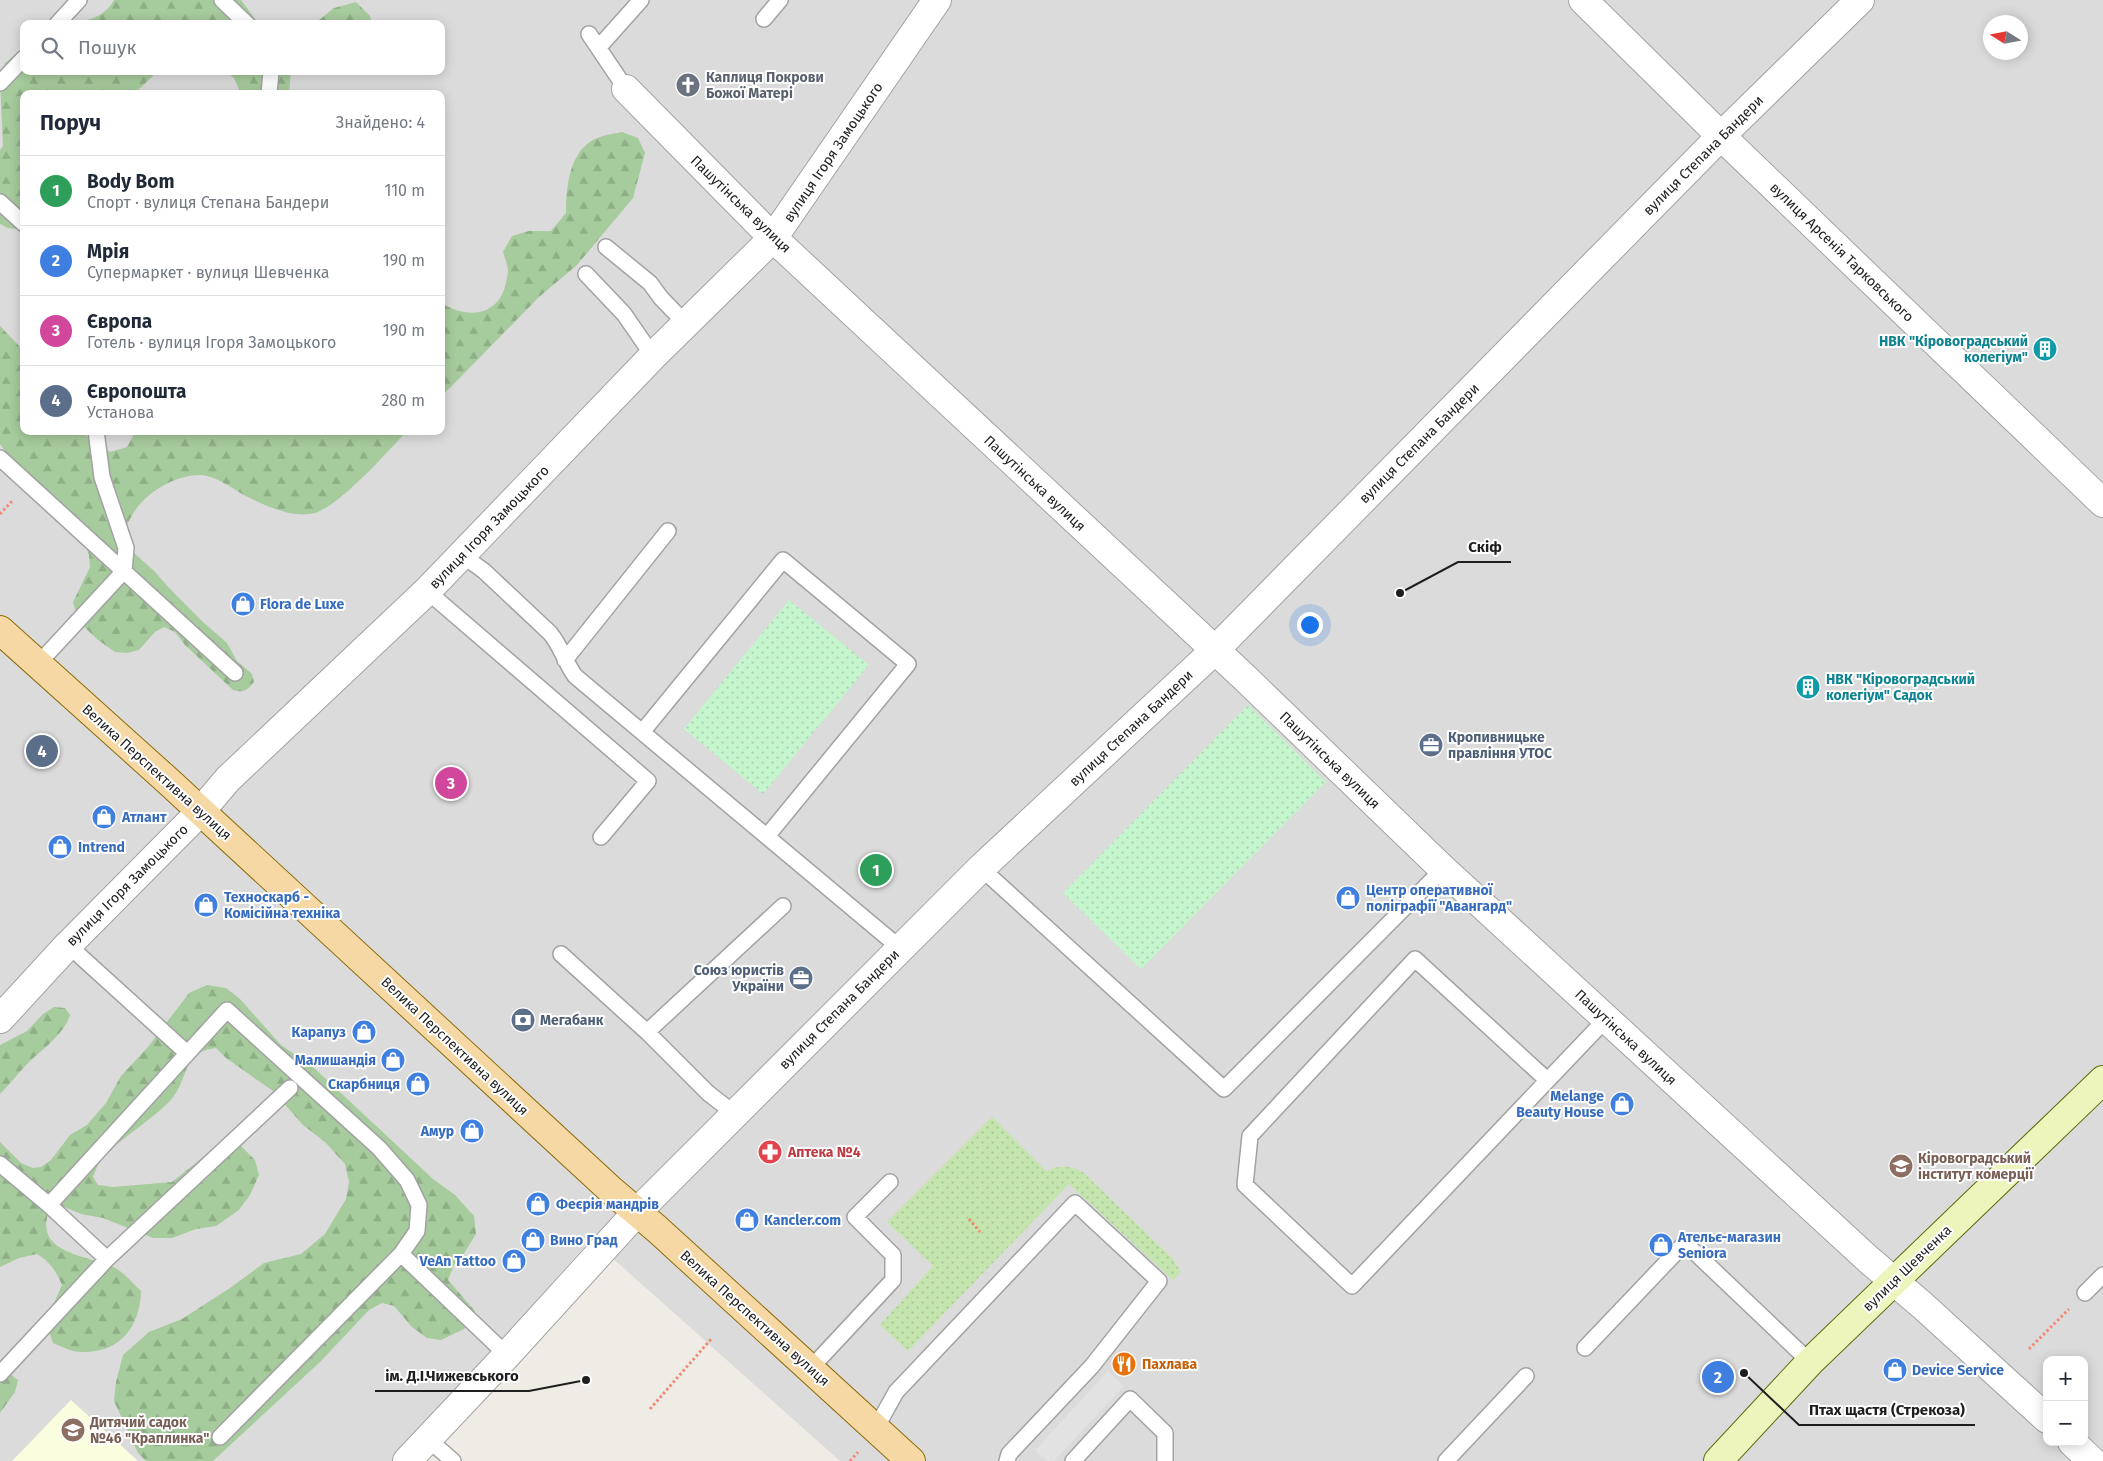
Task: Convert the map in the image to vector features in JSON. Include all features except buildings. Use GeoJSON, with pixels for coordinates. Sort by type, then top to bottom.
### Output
{"type":"FeatureCollection","features":[{"type":"Feature","properties":{"kind":"main road","name":"Велика Перспективна вулиця"},"geometry":{"type":"LineString","coordinates":[[0,630],[168,781],[637,1212],[912,1461]]}},
{"type":"Feature","properties":{"kind":"main road","name":"вулиця Шевченка"},"geometry":{"type":"LineString","coordinates":[[1718,1461],[1810,1362],[2103,1080]]}},
{"type":"Feature","properties":{"kind":"street","name":"вулиця Ігоря Замоцького"},"geometry":{"type":"LineString","coordinates":[[0,1019],[68,945],[200,812],[228,779],[426,591],[653,356],[773,238],[937,0]]}},
{"type":"Feature","properties":{"kind":"street","name":"вулиця Арсенія Тарковського"},"geometry":{"type":"LineString","coordinates":[[1583,0],[1721,136],[2103,502]]}},
{"type":"Feature","properties":{"kind":"street","name":"вулиця Степана Бандери"},"geometry":{"type":"LineString","coordinates":[[407,1461],[429,1440],[637,1212],[980,868],[1215,650],[1721,136],[1860,0]]}},
{"type":"Feature","properties":{"kind":"street","name":"Пашутінська вулиця"},"geometry":{"type":"LineString","coordinates":[[626,89],[773,238],[1215,650],[1443,869],[1869,1260],[2043,1415]]}},
{"type":"Feature","properties":{"kind":"street"},"geometry":{"type":"LineString","coordinates":[[2076,1446],[2092,1461]]}},
{"type":"Feature","properties":{"kind":"lane"},"geometry":{"type":"LineString","coordinates":[[61,20],[79,0]]}},
{"type":"Feature","properties":{"kind":"lane"},"geometry":{"type":"LineString","coordinates":[[222,0],[243,20]]}},
{"type":"Feature","properties":{"kind":"lane"},"geometry":{"type":"LineString","coordinates":[[599,47],[641,0]]}},
{"type":"Feature","properties":{"kind":"lane"},"geometry":{"type":"LineString","coordinates":[[764,20],[780,0]]}},
{"type":"Feature","properties":{"kind":"lane"},"geometry":{"type":"LineString","coordinates":[[589,34],[626,89]]}},
{"type":"Feature","properties":{"kind":"lane"},"geometry":{"type":"LineString","coordinates":[[0,84],[20,62]]}},
{"type":"Feature","properties":{"kind":"lane"},"geometry":{"type":"LineString","coordinates":[[269,90],[271,75]]}},
{"type":"Feature","properties":{"kind":"lane"},"geometry":{"type":"LineString","coordinates":[[0,202],[20,220]]}},
{"type":"Feature","properties":{"kind":"lane"},"geometry":{"type":"LineString","coordinates":[[606,247],[650,283],[661,298],[686,324]]}},
{"type":"Feature","properties":{"kind":"lane"},"geometry":{"type":"LineString","coordinates":[[586,274],[624,314],[653,356]]}},
{"type":"Feature","properties":{"kind":"lane"},"geometry":{"type":"LineString","coordinates":[[38,664],[124,571],[126,548],[102,477],[97,435]]}},
{"type":"Feature","properties":{"kind":"lane"},"geometry":{"type":"LineString","coordinates":[[0,458],[235,673]]}},
{"type":"Feature","properties":{"kind":"lane"},"geometry":{"type":"LineString","coordinates":[[565,660],[668,531]]}},
{"type":"Feature","properties":{"kind":"lane"},"geometry":{"type":"LineString","coordinates":[[462,555],[484,571],[550,633],[558,642],[565,660],[576,676],[768,835],[900,948]]}},
{"type":"Feature","properties":{"kind":"lane"},"geometry":{"type":"LineString","coordinates":[[643,731],[783,560],[908,664],[768,835]]}},
{"type":"Feature","properties":{"kind":"lane"},"geometry":{"type":"LineString","coordinates":[[426,591],[648,781],[601,837]]}},
{"type":"Feature","properties":{"kind":"lane"},"geometry":{"type":"LineString","coordinates":[[980,868],[1224,1090],[1443,869]]}},
{"type":"Feature","properties":{"kind":"lane"},"geometry":{"type":"LineString","coordinates":[[647,1032],[783,906]]}},
{"type":"Feature","properties":{"kind":"lane"},"geometry":{"type":"LineString","coordinates":[[68,945],[188,1054]]}},
{"type":"Feature","properties":{"kind":"lane"},"geometry":{"type":"LineString","coordinates":[[562,954],[647,1032],[708,1093],[735,1114]]}},
{"type":"Feature","properties":{"kind":"lane"},"geometry":{"type":"LineString","coordinates":[[1547,1080],[1415,959],[1250,1136],[1245,1185],[1352,1286],[1606,1019]]}},
{"type":"Feature","properties":{"kind":"lane"},"geometry":{"type":"LineString","coordinates":[[49,1205],[227,1010],[379,1148],[408,1180],[419,1205],[417,1231],[401,1254],[220,1437]]}},
{"type":"Feature","properties":{"kind":"lane"},"geometry":{"type":"LineString","coordinates":[[0,1374],[107,1259],[290,1088]]}},
{"type":"Feature","properties":{"kind":"lane"},"geometry":{"type":"LineString","coordinates":[[0,1164],[49,1205],[107,1259]]}},
{"type":"Feature","properties":{"kind":"lane"},"geometry":{"type":"LineString","coordinates":[[810,1369],[893,1280],[893,1255],[855,1217],[890,1182]]}},
{"type":"Feature","properties":{"kind":"lane"},"geometry":{"type":"LineString","coordinates":[[876,1428],[896,1392],[1075,1203],[1159,1281],[1092,1366],[1009,1454],[1007,1461]]}},
{"type":"Feature","properties":{"kind":"lane"},"geometry":{"type":"LineString","coordinates":[[1585,1348],[1685,1243],[1810,1362]]}},
{"type":"Feature","properties":{"kind":"lane"},"geometry":{"type":"LineString","coordinates":[[401,1254],[507,1355]]}},
{"type":"Feature","properties":{"kind":"lane"},"geometry":{"type":"LineString","coordinates":[[2085,1293],[2103,1275]]}},
{"type":"Feature","properties":{"kind":"lane"},"geometry":{"type":"LineString","coordinates":[[1446,1461],[1526,1376]]}},
{"type":"Feature","properties":{"kind":"lane"},"geometry":{"type":"LineString","coordinates":[[1073,1461],[1130,1399],[1166,1433],[1165,1461]]}},
{"type":"Feature","properties":{"kind":"lane"},"geometry":{"type":"LineString","coordinates":[[429,1440],[453,1461]]}},
{"type":"Feature","properties":{"kind":"path"},"geometry":{"type":"LineString","coordinates":[[968,1219],[980,1232]]}},
{"type":"Feature","properties":{"kind":"path"},"geometry":{"type":"LineString","coordinates":[[2029,1349],[2085,1293]]}},
{"type":"Feature","properties":{"kind":"path"},"geometry":{"type":"LineString","coordinates":[[650,1409],[712,1338]]}},
{"type":"Feature","properties":{"kind":"shaded area"},"geometry":{"type":"Polygon","coordinates":[[[0,0],[2103,0],[2103,1461],[840,1461],[591,1239],[400,1455],[407,1461],[0,1461],[0,0]]]}},
{"type":"Feature","properties":{"kind":"shaded area"},"geometry":{"type":"Polygon","coordinates":[[[1108,1371],[1124,1386],[1054,1461],[1046,1461],[1035,1450],[1108,1371]]]}},
{"type":"Feature","properties":{"kind":"shaded area","name":"Дитячий садок №46 \"Краплинка\""},"geometry":{"type":"Polygon","coordinates":[[[71,1400],[138,1461],[12,1461],[71,1400]]]}},
{"type":"Feature","properties":{"kind":"green space"},"geometry":{"type":"Polygon","coordinates":[[[114,0],[241,0],[256,20],[85,20],[95,17],[110,6],[114,0]]]}},
{"type":"Feature","properties":{"kind":"green space"},"geometry":{"type":"Polygon","coordinates":[[[356,2],[370,16],[371,20],[319,20],[334,8],[356,2]]]}},
{"type":"Feature","properties":{"kind":"green space"},"geometry":{"type":"Polygon","coordinates":[[[20,50],[20,75],[154,75],[138,90],[20,90],[20,230],[8,228],[0,224],[0,150],[3,146],[0,80],[5,63],[20,50]]]}},
{"type":"Feature","properties":{"kind":"green space"},"geometry":{"type":"Polygon","coordinates":[[[230,75],[291,75],[289,90],[239,90],[234,78],[230,75]]]}},
{"type":"Feature","properties":{"kind":"green space"},"geometry":{"type":"Polygon","coordinates":[[[622,132],[638,138],[645,153],[633,198],[577,265],[539,297],[445,393],[445,305],[471,313],[481,312],[496,303],[506,283],[508,273],[503,252],[512,236],[529,231],[551,231],[566,213],[568,182],[574,161],[586,145],[595,139],[622,132]]]}},
{"type":"Feature","properties":{"kind":"green space"},"geometry":{"type":"Polygon","coordinates":[[[0,326],[20,347],[20,435],[85,435],[110,452],[127,447],[134,435],[403,435],[375,466],[347,492],[321,511],[310,514],[284,512],[258,502],[215,478],[197,475],[178,479],[155,491],[143,501],[130,518],[124,532],[133,552],[203,622],[227,643],[237,661],[252,674],[254,682],[242,691],[233,690],[185,645],[175,632],[164,627],[155,632],[139,650],[127,653],[115,652],[98,640],[78,621],[73,602],[90,567],[89,555],[82,534],[30,484],[0,444],[0,326]]]}},
{"type":"Feature","properties":{"kind":"green space"},"geometry":{"type":"Polygon","coordinates":[[[789,600],[869,665],[763,794],[684,729],[789,600]]]}},
{"type":"Feature","properties":{"kind":"green space"},"geometry":{"type":"Polygon","coordinates":[[[1248,705],[1326,782],[1141,969],[1063,893],[1248,705]]]}},
{"type":"Feature","properties":{"kind":"green space"},"geometry":{"type":"Polygon","coordinates":[[[207,985],[226,988],[240,999],[281,1045],[313,1067],[433,1179],[455,1195],[474,1216],[476,1234],[463,1255],[454,1265],[448,1280],[475,1311],[464,1329],[441,1340],[427,1338],[412,1327],[394,1306],[382,1303],[369,1310],[321,1361],[213,1461],[146,1461],[138,1453],[114,1401],[116,1382],[123,1355],[149,1332],[182,1319],[264,1263],[301,1254],[325,1234],[346,1199],[349,1182],[345,1164],[325,1142],[303,1125],[273,1091],[226,1058],[216,1048],[196,1055],[191,1061],[176,1094],[153,1116],[104,1156],[93,1177],[98,1185],[113,1187],[172,1182],[217,1146],[240,1145],[255,1160],[259,1175],[250,1195],[239,1210],[216,1226],[196,1229],[172,1238],[153,1238],[103,1218],[81,1214],[62,1206],[49,1211],[46,1225],[49,1236],[56,1245],[78,1256],[119,1270],[141,1291],[137,1316],[132,1326],[117,1343],[95,1351],[78,1352],[53,1343],[50,1335],[51,1313],[62,1285],[49,1264],[37,1254],[19,1258],[0,1267],[0,1142],[21,1163],[33,1168],[41,1167],[51,1160],[70,1135],[87,1125],[106,1103],[121,1076],[148,1047],[189,993],[207,985]]]}},
{"type":"Feature","properties":{"kind":"green space"},"geometry":{"type":"Polygon","coordinates":[[[54,1007],[65,1008],[70,1015],[63,1029],[25,1066],[0,1094],[0,1045],[27,1031],[43,1014],[54,1007]]]}},
{"type":"Feature","properties":{"kind":"green space"},"geometry":{"type":"Polygon","coordinates":[[[992,1117],[1046,1171],[1065,1167],[1075,1168],[1084,1173],[1173,1259],[1181,1272],[1173,1280],[1069,1184],[908,1351],[880,1325],[933,1266],[887,1222],[992,1117]]]}},
{"type":"Feature","properties":{"kind":"green space"},"geometry":{"type":"Polygon","coordinates":[[[0,1370],[6,1371],[18,1380],[15,1392],[0,1413],[0,1370]]]}},
{"type":"Feature","properties":{"kind":"place","name":"Каплиця Покрови Божої Матері"},"geometry":{"type":"Point","coordinates":[688,85]}},
{"type":"Feature","properties":{"kind":"place","name":"НВК \"Кіровоградський колегіум\""},"geometry":{"type":"Point","coordinates":[2045,349]}},
{"type":"Feature","properties":{"kind":"place","name":"Скіф"},"geometry":{"type":"Point","coordinates":[1400,593]}},
{"type":"Feature","properties":{"kind":"place","name":"Flora de Luxe"},"geometry":{"type":"Point","coordinates":[243,604]}},
{"type":"Feature","properties":{"kind":"place","name":"НВК \"Кіровоградський колегіум\" Садок"},"geometry":{"type":"Point","coordinates":[1808,687]}},
{"type":"Feature","properties":{"kind":"place","name":"Кропивницьке правління УТОС"},"geometry":{"type":"Point","coordinates":[1431,745]}},
{"type":"Feature","properties":{"kind":"place","name":"Європошта"},"geometry":{"type":"Point","coordinates":[42,751]}},
{"type":"Feature","properties":{"kind":"place","name":"Європа"},"geometry":{"type":"Point","coordinates":[451,783]}},
{"type":"Feature","properties":{"kind":"place","name":"Атлант"},"geometry":{"type":"Point","coordinates":[104,817]}},
{"type":"Feature","properties":{"kind":"place","name":"Intrend"},"geometry":{"type":"Point","coordinates":[60,847]}},
{"type":"Feature","properties":{"kind":"place","name":"Body Bom"},"geometry":{"type":"Point","coordinates":[876,870]}},
{"type":"Feature","properties":{"kind":"place","name":"Центр оперативної поліграфії \"Авангард\""},"geometry":{"type":"Point","coordinates":[1348,898]}},
{"type":"Feature","properties":{"kind":"place","name":"Техноскарб - Комісійна техніка"},"geometry":{"type":"Point","coordinates":[206,905]}},
{"type":"Feature","properties":{"kind":"place","name":"Союз юристів України"},"geometry":{"type":"Point","coordinates":[801,978]}},
{"type":"Feature","properties":{"kind":"place","name":"Мегабанк"},"geometry":{"type":"Point","coordinates":[523,1020]}},
{"type":"Feature","properties":{"kind":"place","name":"Карапуз"},"geometry":{"type":"Point","coordinates":[364,1032]}},
{"type":"Feature","properties":{"kind":"place","name":"Малишандія"},"geometry":{"type":"Point","coordinates":[393,1060]}},
{"type":"Feature","properties":{"kind":"place","name":"Скарбниця"},"geometry":{"type":"Point","coordinates":[418,1084]}},
{"type":"Feature","properties":{"kind":"place","name":"Melange Beauty House"},"geometry":{"type":"Point","coordinates":[1622,1104]}},
{"type":"Feature","properties":{"kind":"place","name":"Амур"},"geometry":{"type":"Point","coordinates":[472,1131]}},
{"type":"Feature","properties":{"kind":"place","name":"Аптека №4"},"geometry":{"type":"Point","coordinates":[770,1152]}},
{"type":"Feature","properties":{"kind":"place","name":"Кіровоградський інститут комерції"},"geometry":{"type":"Point","coordinates":[1901,1166]}},
{"type":"Feature","properties":{"kind":"place","name":"Феєрія мандрів"},"geometry":{"type":"Point","coordinates":[538,1204]}},
{"type":"Feature","properties":{"kind":"place","name":"Kancler.com"},"geometry":{"type":"Point","coordinates":[747,1220]}},
{"type":"Feature","properties":{"kind":"place","name":"Вино Град"},"geometry":{"type":"Point","coordinates":[533,1240]}},
{"type":"Feature","properties":{"kind":"place","name":"Ательє-магазин Seniora"},"geometry":{"type":"Point","coordinates":[1661,1245]}},
{"type":"Feature","properties":{"kind":"place","name":"VeAn Tattoo"},"geometry":{"type":"Point","coordinates":[514,1261]}},
{"type":"Feature","properties":{"kind":"place","name":"Пахлава"},"geometry":{"type":"Point","coordinates":[1124,1364]}},
{"type":"Feature","properties":{"kind":"place","name":"Device Service"},"geometry":{"type":"Point","coordinates":[1895,1370]}},
{"type":"Feature","properties":{"kind":"place","name":"Птах щастя (Стрекоза)"},"geometry":{"type":"Point","coordinates":[1744,1373]}},
{"type":"Feature","properties":{"kind":"place","name":"Мрія"},"geometry":{"type":"Point","coordinates":[1718,1377]}},
{"type":"Feature","properties":{"kind":"place","name":"ім. Д.І.Чижевського"},"geometry":{"type":"Point","coordinates":[586,1380]}},
{"type":"Feature","properties":{"kind":"place","name":"Дитячий садок №46 \"Краплинка\""},"geometry":{"type":"Point","coordinates":[73,1430]}}]}
